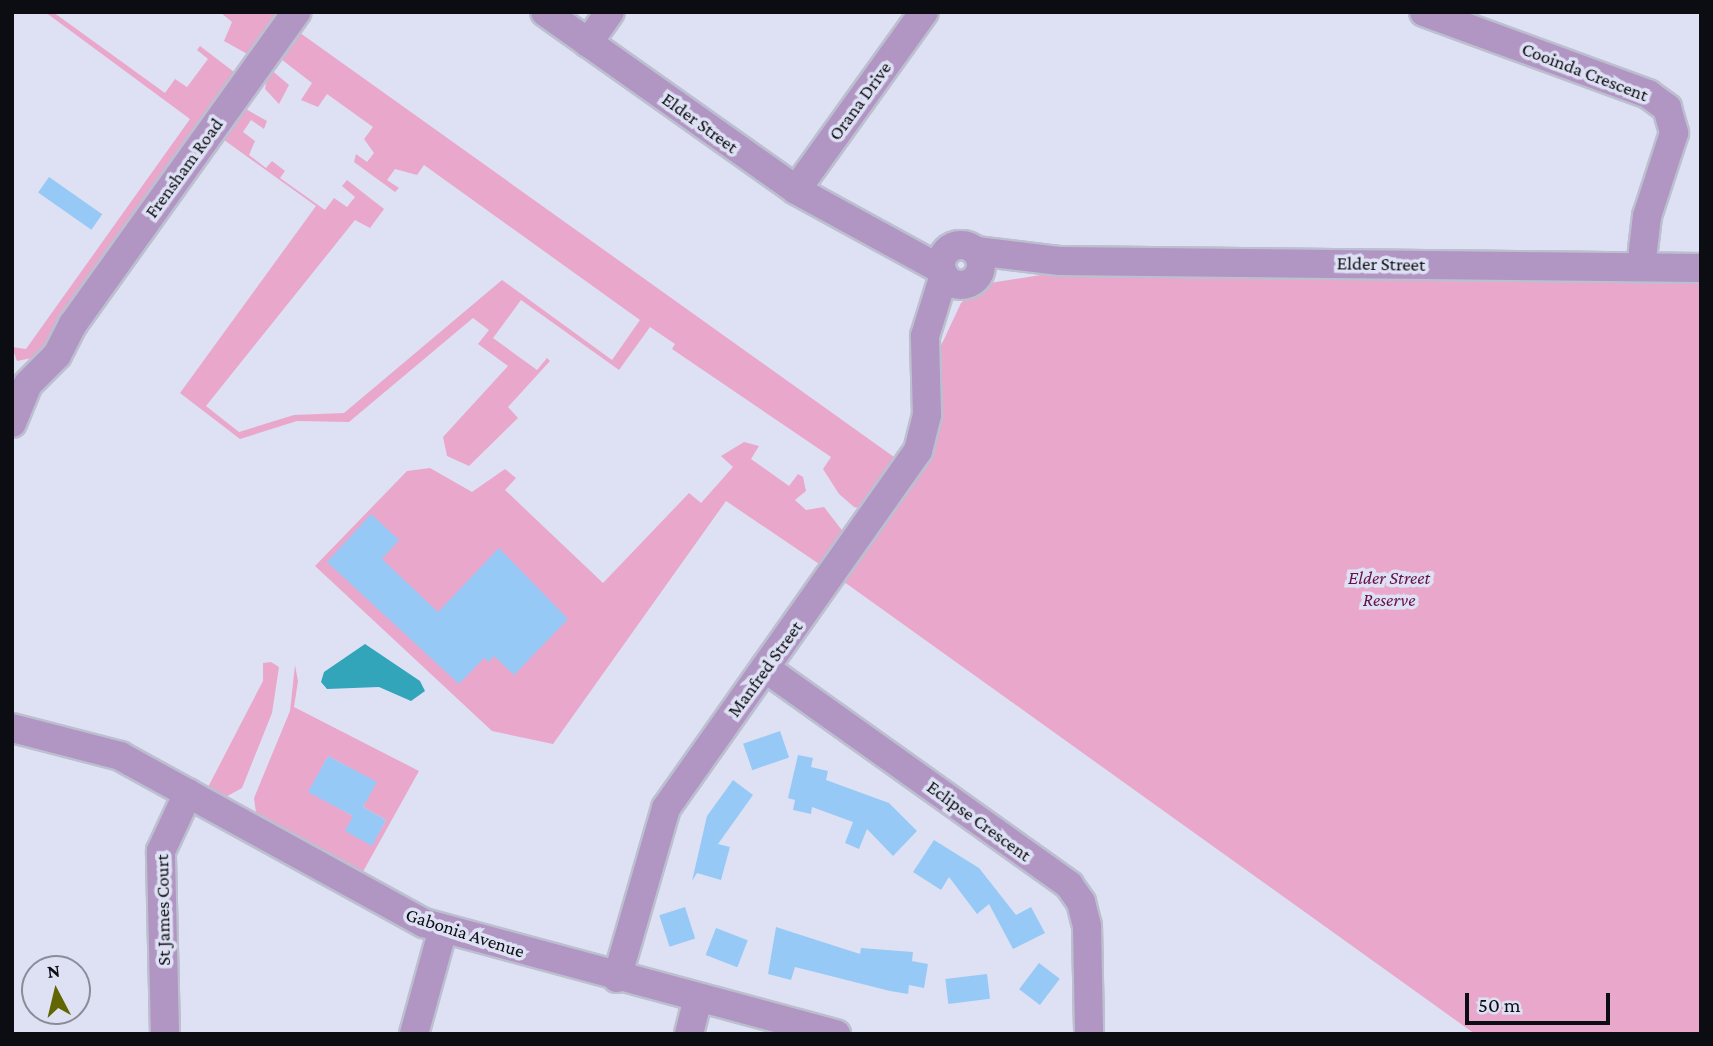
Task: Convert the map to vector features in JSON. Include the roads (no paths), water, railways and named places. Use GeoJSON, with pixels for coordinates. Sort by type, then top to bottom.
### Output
{"type":"FeatureCollection","features":[{"type":"Feature","properties":{"kind":"street","name":"Frensham Road"},"geometry":{"type":"LineString","coordinates":[[12,424],[17,378],[47,368],[73,324],[296,12]]}},
{"type":"Feature","properties":{"kind":"street","name":"Elder Street"},"geometry":{"type":"LineString","coordinates":[[545,12],[796,190],[862,224],[959,268],[1060,261],[1701,268]]}},
{"type":"Feature","properties":{"kind":"street"},"geometry":{"type":"LineString","coordinates":[[588,43],[610,12]]}},
{"type":"Feature","properties":{"kind":"street","name":"Orana Drive"},"geometry":{"type":"LineString","coordinates":[[796,190],[924,12]]}},
{"type":"Feature","properties":{"kind":"street","name":"Cooinda Crescent"},"geometry":{"type":"LineString","coordinates":[[1424,12],[1648,94],[1667,108],[1674,133],[1647,216],[1641,267]]}},
{"type":"Feature","properties":{"kind":"street","name":"Manfred Street"},"geometry":{"type":"LineString","coordinates":[[617,978],[660,818],[912,463],[925,426],[928,370],[959,268]]}},
{"type":"Feature","properties":{"kind":"street","name":"Eclipse Crescent"},"geometry":{"type":"LineString","coordinates":[[765,668],[1069,885],[1081,902],[1087,926],[1089,1034]]}},
{"type":"Feature","properties":{"kind":"street","name":"Gabonia Avenue"},"geometry":{"type":"LineString","coordinates":[[12,719],[43,732],[120,756],[402,914],[443,929],[617,978],[836,1034]]}},
{"type":"Feature","properties":{"kind":"street","name":"Gabonia Avenue"},"geometry":{"type":"LineString","coordinates":[[12,728],[43,732]]}},
{"type":"Feature","properties":{"kind":"street","name":"St James Court"},"geometry":{"type":"LineString","coordinates":[[165,1034],[161,851],[188,793]]}},
{"type":"Feature","properties":{"kind":"street"},"geometry":{"type":"LineString","coordinates":[[414,1034],[443,929]]}},
{"type":"Feature","properties":{"kind":"street"},"geometry":{"type":"LineString","coordinates":[[689,1034],[698,998]]}},
{"type":"Feature","properties":{"kind":"water"},"geometry":{"type":"Polygon","coordinates":[[[365,644],[420,681],[425,691],[411,701],[379,687],[327,689],[321,682],[324,672],[365,644]]]}},
{"type":"Feature","properties":{"kind":"park label","name":"Elder Street Reserve"},"geometry":{"type":"Point","coordinates":[1389,589]}}]}
